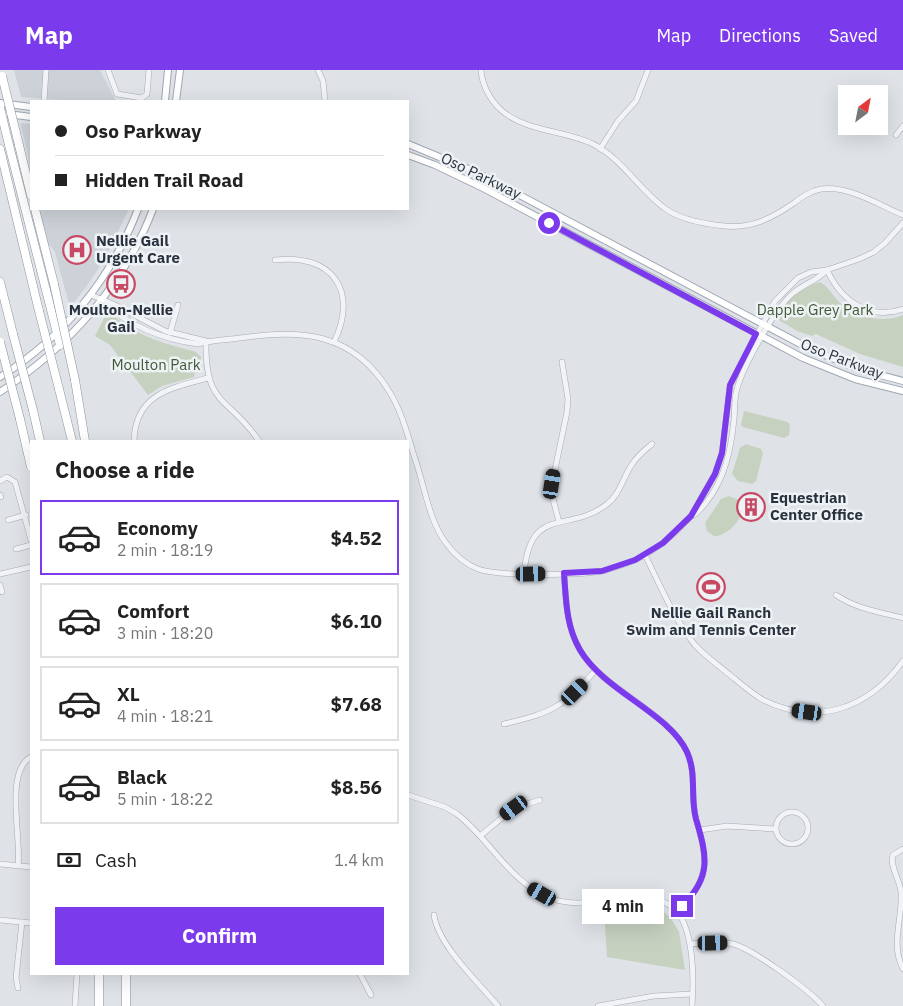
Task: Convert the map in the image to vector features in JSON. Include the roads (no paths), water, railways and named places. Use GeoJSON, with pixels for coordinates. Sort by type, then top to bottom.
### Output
{"type":"FeatureCollection","features":[{"type":"Feature","properties":{"kind":"highway"},"geometry":{"type":"LineString","coordinates":[[1,73],[30,190]]}},
{"type":"Feature","properties":{"kind":"highway"},"geometry":{"type":"LineString","coordinates":[[0,108],[60,346]]}},
{"type":"Feature","properties":{"kind":"highway"},"geometry":{"type":"LineString","coordinates":[[0,149],[72,440]]}},
{"type":"Feature","properties":{"kind":"highway"},"geometry":{"type":"LineString","coordinates":[[35,210],[75,380],[85,440]]}},
{"type":"Feature","properties":{"kind":"highway"},"geometry":{"type":"LineString","coordinates":[[0,282],[40,440]]}},
{"type":"Feature","properties":{"kind":"highway"},"geometry":{"type":"LineString","coordinates":[[0,342],[30,463]]}},
{"type":"Feature","properties":{"kind":"highway"},"geometry":{"type":"LineString","coordinates":[[99,1006],[100,975]]}},
{"type":"Feature","properties":{"kind":"highway"},"geometry":{"type":"LineString","coordinates":[[126,975],[126,1006]]}},
{"type":"Feature","properties":{"kind":"main road"},"geometry":{"type":"LineString","coordinates":[[165,100],[168,70]]}},
{"type":"Feature","properties":{"kind":"main road"},"geometry":{"type":"LineString","coordinates":[[176,100],[180,70]]}},
{"type":"Feature","properties":{"kind":"main road"},"geometry":{"type":"LineString","coordinates":[[0,103],[30,107]]}},
{"type":"Feature","properties":{"kind":"main road"},"geometry":{"type":"LineString","coordinates":[[0,113],[30,117]]}},
{"type":"Feature","properties":{"kind":"main road","name":"Oso Parkway"},"geometry":{"type":"LineString","coordinates":[[409,144],[478,173],[765,326],[838,361],[903,381]]}},
{"type":"Feature","properties":{"kind":"main road","name":"Oso Parkway"},"geometry":{"type":"LineString","coordinates":[[409,155],[483,188],[759,336],[837,372],[903,391]]}},
{"type":"Feature","properties":{"kind":"main road"},"geometry":{"type":"LineString","coordinates":[[0,377],[30,357],[57,334],[91,295],[118,253],[138,210]]}},
{"type":"Feature","properties":{"kind":"main road"},"geometry":{"type":"LineString","coordinates":[[0,392],[60,346],[101,300],[132,254],[153,210]]}},
{"type":"Feature","properties":{"kind":"street"},"geometry":{"type":"LineString","coordinates":[[44,100],[46,70]]}},
{"type":"Feature","properties":{"kind":"street"},"geometry":{"type":"LineString","coordinates":[[108,70],[117,94],[145,96],[149,70]]}},
{"type":"Feature","properties":{"kind":"street"},"geometry":{"type":"LineString","coordinates":[[318,70],[323,81],[325,100]]}},
{"type":"Feature","properties":{"kind":"street"},"geometry":{"type":"LineString","coordinates":[[481,70],[485,88],[492,99],[512,118],[581,140],[600,149],[620,163],[664,208],[706,223],[736,227],[755,224],[773,217],[811,192],[830,188],[851,194],[903,215]]}},
{"type":"Feature","properties":{"kind":"street"},"geometry":{"type":"LineString","coordinates":[[600,149],[615,125],[636,101],[648,70]]}},
{"type":"Feature","properties":{"kind":"street"},"geometry":{"type":"LineString","coordinates":[[896,135],[903,126]]}},
{"type":"Feature","properties":{"kind":"street"},"geometry":{"type":"LineString","coordinates":[[765,326],[775,301],[798,278],[820,270],[827,270],[874,252],[885,244],[903,223]]}},
{"type":"Feature","properties":{"kind":"street"},"geometry":{"type":"LineString","coordinates":[[275,260],[290,258],[312,261],[329,272],[336,280],[344,298],[344,314],[334,342]]}},
{"type":"Feature","properties":{"kind":"street"},"geometry":{"type":"LineString","coordinates":[[409,441],[436,522],[447,545],[462,560],[478,569],[496,573],[524,574],[602,571],[644,556],[663,543],[691,516],[695,515],[710,497],[722,478],[729,457],[737,389],[759,336],[786,300],[803,285],[821,276],[827,270]]}},
{"type":"Feature","properties":{"kind":"street"},"geometry":{"type":"LineString","coordinates":[[827,270],[842,296],[857,306],[876,312],[903,309]]}},
{"type":"Feature","properties":{"kind":"street"},"geometry":{"type":"LineString","coordinates":[[91,295],[113,304],[169,335],[206,342],[288,332],[305,334],[334,342],[367,364],[389,391],[400,414],[409,440]]}},
{"type":"Feature","properties":{"kind":"street"},"geometry":{"type":"LineString","coordinates":[[169,335],[178,305]]}},
{"type":"Feature","properties":{"kind":"street"},"geometry":{"type":"LineString","coordinates":[[206,342],[208,378],[216,395],[258,440]]}},
{"type":"Feature","properties":{"kind":"street"},"geometry":{"type":"LineString","coordinates":[[559,522],[552,495],[552,484],[567,412],[568,399],[562,362]]}},
{"type":"Feature","properties":{"kind":"street"},"geometry":{"type":"LineString","coordinates":[[134,440],[134,428],[138,417],[150,400],[162,392],[208,378]]}},
{"type":"Feature","properties":{"kind":"street"},"geometry":{"type":"LineString","coordinates":[[524,574],[525,555],[531,540],[543,528],[587,514],[606,505],[619,491],[633,462],[652,444]]}},
{"type":"Feature","properties":{"kind":"street"},"geometry":{"type":"LineString","coordinates":[[0,480],[7,477],[15,482],[26,515],[30,535]]}},
{"type":"Feature","properties":{"kind":"street"},"geometry":{"type":"LineString","coordinates":[[8,520],[26,515]]}},
{"type":"Feature","properties":{"kind":"street"},"geometry":{"type":"LineString","coordinates":[[16,549],[30,545]]}},
{"type":"Feature","properties":{"kind":"street"},"geometry":{"type":"LineString","coordinates":[[644,556],[686,632],[697,647],[747,688],[774,705],[807,712],[835,710],[848,706],[878,689],[903,661]]}},
{"type":"Feature","properties":{"kind":"street"},"geometry":{"type":"LineString","coordinates":[[0,574],[30,568]]}},
{"type":"Feature","properties":{"kind":"street"},"geometry":{"type":"LineString","coordinates":[[564,573],[570,625],[581,652],[596,670],[668,728],[683,745],[693,772],[695,811],[706,855],[703,875],[693,895],[677,911]]}},
{"type":"Feature","properties":{"kind":"street"},"geometry":{"type":"LineString","coordinates":[[0,585],[2,592]]}},
{"type":"Feature","properties":{"kind":"street"},"geometry":{"type":"LineString","coordinates":[[836,595],[864,610],[903,618]]}},
{"type":"Feature","properties":{"kind":"street"},"geometry":{"type":"LineString","coordinates":[[504,724],[535,716],[560,706],[596,670]]}},
{"type":"Feature","properties":{"kind":"street"},"geometry":{"type":"LineString","coordinates":[[18,866],[16,785],[30,758]]}},
{"type":"Feature","properties":{"kind":"street"},"geometry":{"type":"LineString","coordinates":[[409,795],[445,807],[457,814],[522,881],[554,899],[582,903],[643,894],[663,900],[677,911],[687,929],[690,944],[692,1006]]}},
{"type":"Feature","properties":{"kind":"street"},"geometry":{"type":"LineString","coordinates":[[480,836],[514,808],[540,800]]}},
{"type":"Feature","properties":{"kind":"street"},"geometry":{"type":"LineString","coordinates":[[791,812],[803,816],[808,827],[804,839],[793,845],[781,840],[775,829],[780,817],[791,812]]}},
{"type":"Feature","properties":{"kind":"street"},"geometry":{"type":"LineString","coordinates":[[700,830],[727,826],[775,829]]}},
{"type":"Feature","properties":{"kind":"street"},"geometry":{"type":"LineString","coordinates":[[903,849],[892,858],[901,889],[896,944],[903,969]]}},
{"type":"Feature","properties":{"kind":"street"},"geometry":{"type":"LineString","coordinates":[[0,864],[30,867]]}},
{"type":"Feature","properties":{"kind":"street"},"geometry":{"type":"LineString","coordinates":[[434,915],[436,927],[444,941],[498,1006]]}},
{"type":"Feature","properties":{"kind":"street"},"geometry":{"type":"LineString","coordinates":[[0,920],[30,923]]}},
{"type":"Feature","properties":{"kind":"street"},"geometry":{"type":"LineString","coordinates":[[18,988],[16,978],[22,922]]}},
{"type":"Feature","properties":{"kind":"street"},"geometry":{"type":"LineString","coordinates":[[690,944],[723,943],[740,947],[801,987],[823,1006]]}},
{"type":"Feature","properties":{"kind":"street"},"geometry":{"type":"LineString","coordinates":[[75,1006],[77,975]]}},
{"type":"Feature","properties":{"kind":"street"},"geometry":{"type":"LineString","coordinates":[[361,975],[371,995]]}},
{"type":"Feature","properties":{"kind":"street"},"geometry":{"type":"LineString","coordinates":[[598,1006],[654,996],[692,994]]}},
{"type":"Feature","properties":{"kind":"place","name":"Nellie Gail Urgent Care"},"geometry":{"type":"Point","coordinates":[77,250]}},
{"type":"Feature","properties":{"kind":"place","name":"Moulton-Nellie Gail"},"geometry":{"type":"Point","coordinates":[121,284]}},
{"type":"Feature","properties":{"kind":"place","name":"Equestrian Center Office"},"geometry":{"type":"Point","coordinates":[751,507]}},
{"type":"Feature","properties":{"kind":"place","name":"Nellie Gail Ranch Swim and Tennis Center"},"geometry":{"type":"Point","coordinates":[711,587]}},
{"type":"Feature","properties":{"kind":"park label","name":"Dapple Grey Park"},"geometry":{"type":"Point","coordinates":[815,310]}},
{"type":"Feature","properties":{"kind":"park label","name":"Moulton Park"},"geometry":{"type":"Point","coordinates":[156,365]}}]}
